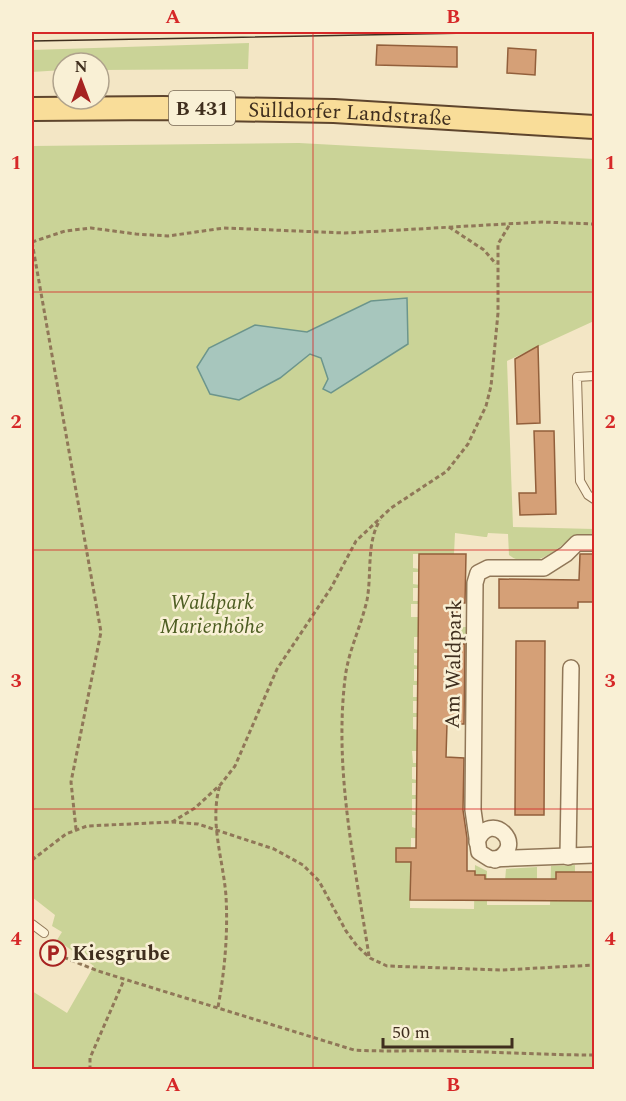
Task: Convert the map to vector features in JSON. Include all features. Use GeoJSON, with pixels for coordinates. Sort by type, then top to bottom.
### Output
{"type":"FeatureCollection","features":[{"type":"Feature","properties":{"kind":"main road","name":"Sülldorfer Landstraße"},"geometry":{"type":"LineString","coordinates":[[32,109],[311,110],[594,127]]}},
{"type":"Feature","properties":{"kind":"street","name":"Am Waldpark"},"geometry":{"type":"LineString","coordinates":[[481,836],[473,810],[475,583],[478,573],[488,568],[544,568],[566,554],[577,543],[594,543]]}},
{"type":"Feature","properties":{"kind":"street"},"geometry":{"type":"LineString","coordinates":[[568,856],[571,668]]}},
{"type":"Feature","properties":{"kind":"street"},"geometry":{"type":"LineString","coordinates":[[495,860],[507,853],[509,842],[501,830],[493,828],[481,836],[479,852],[495,860],[594,855]]}},
{"type":"Feature","properties":{"kind":"street"},"geometry":{"type":"LineString","coordinates":[[509,842],[535,859]]}},
{"type":"Feature","properties":{"kind":"lane"},"geometry":{"type":"LineString","coordinates":[[594,376],[577,377],[580,481],[588,495],[594,499]]}},
{"type":"Feature","properties":{"kind":"lane"},"geometry":{"type":"LineString","coordinates":[[32,924],[44,933]]}},
{"type":"Feature","properties":{"kind":"path"},"geometry":{"type":"LineString","coordinates":[[76,829],[70,782],[101,632],[32,242],[64,231],[92,228],[168,236],[224,228],[345,233],[542,222],[594,224]]}},
{"type":"Feature","properties":{"kind":"path"},"geometry":{"type":"LineString","coordinates":[[171,822],[195,808],[235,766],[277,669],[331,588],[356,541],[399,502],[447,471],[462,453],[473,434],[486,406],[492,375],[498,313],[498,244],[510,224]]}},
{"type":"Feature","properties":{"kind":"path"},"geometry":{"type":"LineString","coordinates":[[449,227],[483,250],[497,265]]}},
{"type":"Feature","properties":{"kind":"path"},"geometry":{"type":"LineString","coordinates":[[370,958],[347,812],[343,710],[349,655],[367,599],[373,535],[384,515]]}},
{"type":"Feature","properties":{"kind":"path"},"geometry":{"type":"LineString","coordinates":[[218,1006],[226,952],[227,926],[217,829],[216,807],[220,784]]}},
{"type":"Feature","properties":{"kind":"path"},"geometry":{"type":"LineString","coordinates":[[32,860],[76,829],[100,824],[191,823],[217,829],[274,849],[303,865],[312,872],[326,891],[349,936],[357,946],[370,958],[394,968],[502,970],[594,965]]}},
{"type":"Feature","properties":{"kind":"path"},"geometry":{"type":"LineString","coordinates":[[44,933],[47,944],[58,955],[124,980],[218,1006],[246,1018],[354,1050],[594,1055]]}},
{"type":"Feature","properties":{"kind":"path"},"geometry":{"type":"LineString","coordinates":[[90,1070],[90,1058],[124,980]]}},
{"type":"Feature","properties":{"kind":"green space"},"geometry":{"type":"Polygon","coordinates":[[[249,43],[248,69],[111,70],[111,51],[51,51],[51,71],[32,72],[32,50],[249,43]]]}},
{"type":"Feature","properties":{"kind":"green space","name":"Waldpark Marienhöhe"},"geometry":{"type":"Polygon","coordinates":[[[299,143],[594,159],[594,321],[507,361],[513,527],[594,529],[594,536],[573,536],[543,558],[526,561],[517,560],[509,555],[508,534],[488,533],[485,537],[455,533],[454,554],[413,554],[413,568],[420,569],[420,572],[413,572],[413,584],[420,585],[420,588],[413,588],[413,601],[419,601],[420,604],[411,604],[411,617],[419,617],[444,627],[468,627],[466,637],[414,637],[414,649],[419,650],[419,653],[414,653],[414,665],[419,666],[419,669],[414,669],[414,681],[419,681],[419,685],[413,685],[413,697],[419,697],[419,701],[413,701],[413,713],[419,713],[419,717],[413,717],[413,729],[418,730],[418,751],[412,751],[413,763],[418,763],[418,767],[412,767],[412,779],[417,780],[418,783],[412,783],[412,795],[418,795],[418,799],[412,799],[412,811],[417,812],[417,815],[412,815],[412,827],[449,839],[411,838],[410,908],[474,909],[475,865],[487,871],[487,905],[550,905],[551,866],[575,865],[575,901],[594,901],[594,1069],[32,1069],[32,991],[67,1013],[94,966],[57,940],[62,932],[52,926],[55,915],[32,897],[32,146],[299,143]],[[407,299],[371,301],[307,332],[255,325],[280,378],[310,354],[321,357],[328,379],[407,299]]]}},
{"type":"Feature","properties":{"kind":"green space"},"geometry":{"type":"Polygon","coordinates":[[[537,867],[537,881],[505,881],[506,869],[537,867]]]}},
{"type":"Feature","properties":{"kind":"water"},"geometry":{"type":"Polygon","coordinates":[[[407,298],[408,344],[331,393],[323,389],[328,379],[321,358],[310,354],[280,378],[239,400],[210,394],[197,367],[209,348],[255,325],[307,332],[371,301],[407,298]]]}},
{"type":"Feature","properties":{"kind":"building"},"geometry":{"type":"Polygon","coordinates":[[[377,45],[457,47],[457,67],[376,65],[377,45]]]}},
{"type":"Feature","properties":{"kind":"building"},"geometry":{"type":"Polygon","coordinates":[[[508,48],[536,50],[535,75],[507,73],[508,48]]]}},
{"type":"Feature","properties":{"kind":"building"},"geometry":{"type":"Polygon","coordinates":[[[538,346],[540,423],[517,424],[515,359],[538,346]]]}},
{"type":"Feature","properties":{"kind":"building"},"geometry":{"type":"Polygon","coordinates":[[[534,431],[554,431],[556,514],[520,515],[519,493],[536,493],[534,431]]]}},
{"type":"Feature","properties":{"kind":"building"},"geometry":{"type":"Polygon","coordinates":[[[419,554],[466,554],[465,603],[457,603],[457,644],[465,644],[464,724],[447,724],[446,757],[464,758],[463,810],[467,838],[467,871],[475,871],[475,875],[485,875],[485,879],[556,879],[556,872],[594,872],[594,901],[410,900],[411,862],[396,862],[396,848],[416,848],[419,554]]]}},
{"type":"Feature","properties":{"kind":"building"},"geometry":{"type":"Polygon","coordinates":[[[580,554],[594,554],[594,602],[578,602],[578,608],[499,608],[499,579],[579,580],[580,554]]]}},
{"type":"Feature","properties":{"kind":"building"},"geometry":{"type":"Polygon","coordinates":[[[516,641],[545,641],[544,815],[515,815],[516,641]]]}},
{"type":"Feature","properties":{"kind":"tram line"},"geometry":{"type":"LineString","coordinates":[[32,41],[523,32]]}},
{"type":"Feature","properties":{"kind":"place","name":"Kiesgrube"},"geometry":{"type":"Point","coordinates":[53,953]}}]}
